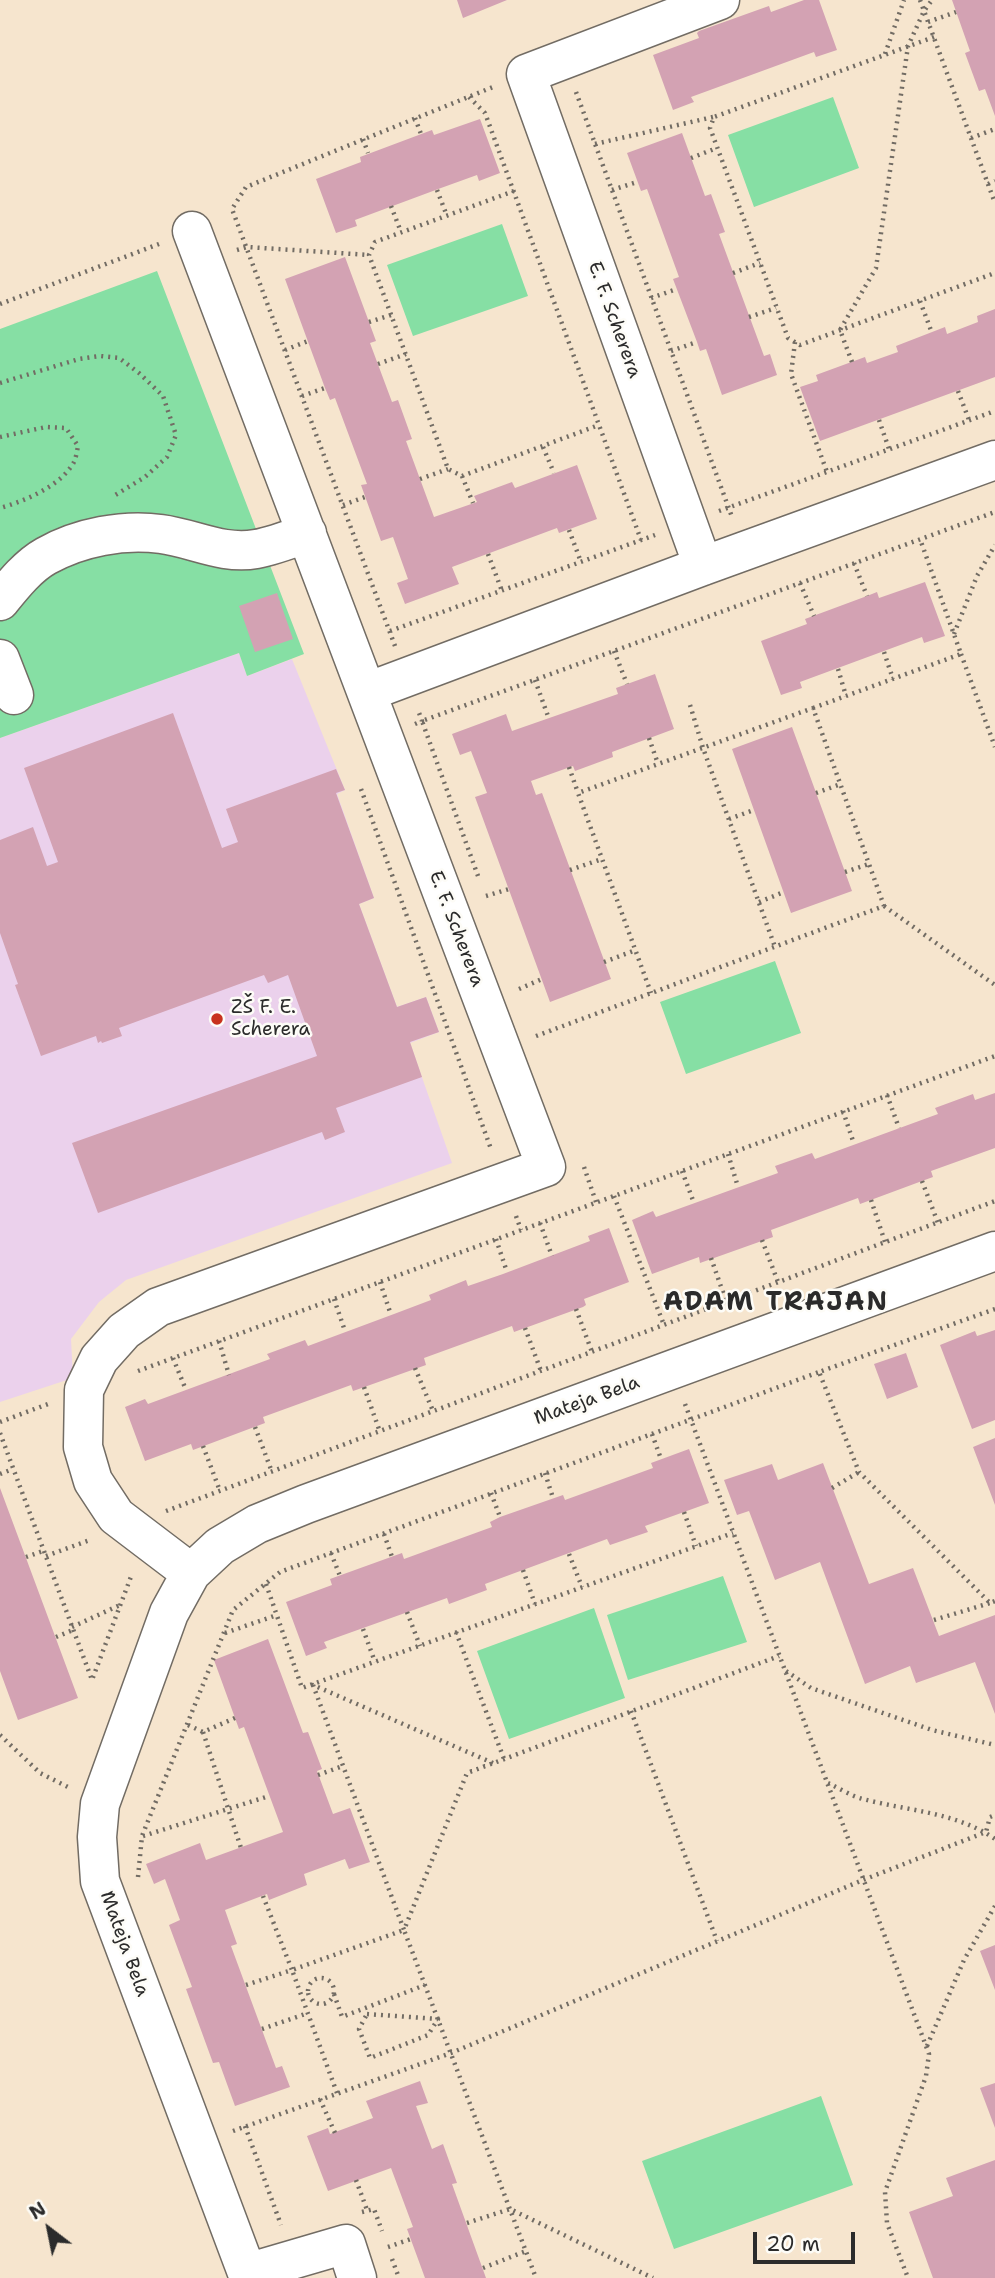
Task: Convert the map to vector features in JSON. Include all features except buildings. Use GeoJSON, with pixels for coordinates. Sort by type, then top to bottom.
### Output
{"type":"FeatureCollection","features":[{"type":"Feature","properties":{"kind":"street"},"geometry":{"type":"LineString","coordinates":[[526,74],[720,0]]}},
{"type":"Feature","properties":{"kind":"street","name":"E. F. Scherera"},"geometry":{"type":"LineString","coordinates":[[526,74],[703,566]]}},
{"type":"Feature","properties":{"kind":"street","name":"E. F. Scherera"},"geometry":{"type":"LineString","coordinates":[[192,232],[367,692],[563,1161]]}},
{"type":"Feature","properties":{"kind":"street"},"geometry":{"type":"LineString","coordinates":[[367,692],[995,460]]}},
{"type":"Feature","properties":{"kind":"street"},"geometry":{"type":"LineString","coordinates":[[0,601],[14,584],[44,557],[71,544],[96,537],[121,533],[162,534],[215,549],[255,550],[307,533]]}},
{"type":"Feature","properties":{"kind":"street"},"geometry":{"type":"LineString","coordinates":[[0,659],[14,695]]}},
{"type":"Feature","properties":{"kind":"street"},"geometry":{"type":"LineString","coordinates":[[191,1573],[116,1516],[93,1481],[83,1447],[84,1390],[107,1349],[124,1331],[158,1307],[563,1161]]}},
{"type":"Feature","properties":{"kind":"street","name":"Mateja Bela"},"geometry":{"type":"LineString","coordinates":[[357,2278],[346,2244],[248,2276],[100,1881],[97,1838],[100,1804],[169,1613],[191,1573],[220,1546],[257,1524],[306,1504],[995,1251]]}},
{"type":"Feature","properties":{"kind":"path"},"geometry":{"type":"LineString","coordinates":[[885,55],[904,0]]}},
{"type":"Feature","properties":{"kind":"path"},"geometry":{"type":"LineString","coordinates":[[920,0],[995,203]]}},
{"type":"Feature","properties":{"kind":"path"},"geometry":{"type":"LineString","coordinates":[[840,330],[876,268],[908,46],[932,0]]}},
{"type":"Feature","properties":{"kind":"path"},"geometry":{"type":"LineString","coordinates":[[929,22],[956,12]]}},
{"type":"Feature","properties":{"kind":"path"},"geometry":{"type":"LineString","coordinates":[[595,144],[714,117],[934,37]]}},
{"type":"Feature","properties":{"kind":"path"},"geometry":{"type":"LineString","coordinates":[[575,55],[574,88],[761,597]]}},
{"type":"Feature","properties":{"kind":"path"},"geometry":{"type":"LineString","coordinates":[[0,304],[192,232],[232,209],[246,187],[526,74]]}},
{"type":"Feature","properties":{"kind":"path"},"geometry":{"type":"LineString","coordinates":[[469,96],[485,113],[641,540]]}},
{"type":"Feature","properties":{"kind":"path"},"geometry":{"type":"LineString","coordinates":[[714,117],[710,128],[776,308],[788,338],[800,345],[995,273]]}},
{"type":"Feature","properties":{"kind":"path"},"geometry":{"type":"LineString","coordinates":[[415,118],[421,134]]}},
{"type":"Feature","properties":{"kind":"path"},"geometry":{"type":"LineString","coordinates":[[971,138],[995,130]]}},
{"type":"Feature","properties":{"kind":"path"},"geometry":{"type":"LineString","coordinates":[[363,139],[368,153]]}},
{"type":"Feature","properties":{"kind":"path"},"geometry":{"type":"LineString","coordinates":[[691,158],[717,148]]}},
{"type":"Feature","properties":{"kind":"path"},"geometry":{"type":"LineString","coordinates":[[988,184],[995,181]]}},
{"type":"Feature","properties":{"kind":"path"},"geometry":{"type":"LineString","coordinates":[[612,190],[637,182]]}},
{"type":"Feature","properties":{"kind":"path"},"geometry":{"type":"LineString","coordinates":[[437,190],[447,216]]}},
{"type":"Feature","properties":{"kind":"path"},"geometry":{"type":"LineString","coordinates":[[473,503],[462,477],[448,469],[369,255],[375,242],[514,191]]}},
{"type":"Feature","properties":{"kind":"path"},"geometry":{"type":"LineString","coordinates":[[391,206],[401,232]]}},
{"type":"Feature","properties":{"kind":"path"},"geometry":{"type":"LineString","coordinates":[[232,209],[490,908]]}},
{"type":"Feature","properties":{"kind":"path"},"geometry":{"type":"LineString","coordinates":[[247,247],[369,255]]}},
{"type":"Feature","properties":{"kind":"path"},"geometry":{"type":"LineString","coordinates":[[733,273],[760,263]]}},
{"type":"Feature","properties":{"kind":"path"},"geometry":{"type":"LineString","coordinates":[[651,298],[677,289]]}},
{"type":"Feature","properties":{"kind":"path"},"geometry":{"type":"LineString","coordinates":[[920,301],[932,333]]}},
{"type":"Feature","properties":{"kind":"path"},"geometry":{"type":"LineString","coordinates":[[749,317],[776,308]]}},
{"type":"Feature","properties":{"kind":"path"},"geometry":{"type":"LineString","coordinates":[[369,323],[391,315]]}},
{"type":"Feature","properties":{"kind":"path"},"geometry":{"type":"LineString","coordinates":[[840,330],[852,362]]}},
{"type":"Feature","properties":{"kind":"path"},"geometry":{"type":"LineString","coordinates":[[285,350],[308,341]]}},
{"type":"Feature","properties":{"kind":"path"},"geometry":{"type":"LineString","coordinates":[[671,351],[697,342]]}},
{"type":"Feature","properties":{"kind":"path"},"geometry":{"type":"LineString","coordinates":[[795,342],[791,374],[827,472]]}},
{"type":"Feature","properties":{"kind":"path"},"geometry":{"type":"LineString","coordinates":[[378,364],[405,354]]}},
{"type":"Feature","properties":{"kind":"path"},"geometry":{"type":"LineString","coordinates":[[0,383],[79,359],[100,356],[119,358],[163,396],[176,435],[167,457],[145,477],[106,501]]}},
{"type":"Feature","properties":{"kind":"path"},"geometry":{"type":"LineString","coordinates":[[302,396],[325,388]]}},
{"type":"Feature","properties":{"kind":"path"},"geometry":{"type":"LineString","coordinates":[[958,391],[969,421]]}},
{"type":"Feature","properties":{"kind":"path"},"geometry":{"type":"LineString","coordinates":[[879,420],[889,449]]}},
{"type":"Feature","properties":{"kind":"path"},"geometry":{"type":"LineString","coordinates":[[462,477],[599,425]]}},
{"type":"Feature","properties":{"kind":"path"},"geometry":{"type":"LineString","coordinates":[[0,437],[46,427],[66,428],[78,446],[75,461],[61,479],[18,503],[0,508]]}},
{"type":"Feature","properties":{"kind":"path"},"geometry":{"type":"LineString","coordinates":[[543,446],[554,473]]}},
{"type":"Feature","properties":{"kind":"path"},"geometry":{"type":"LineString","coordinates":[[420,479],[448,469]]}},
{"type":"Feature","properties":{"kind":"path"},"geometry":{"type":"LineString","coordinates":[[343,505],[365,497]]}},
{"type":"Feature","properties":{"kind":"path"},"geometry":{"type":"LineString","coordinates":[[422,721],[995,512]]}},
{"type":"Feature","properties":{"kind":"path"},"geometry":{"type":"LineString","coordinates":[[569,530],[581,562]]}},
{"type":"Feature","properties":{"kind":"path"},"geometry":{"type":"LineString","coordinates":[[920,539],[995,747]]}},
{"type":"Feature","properties":{"kind":"path"},"geometry":{"type":"LineString","coordinates":[[954,634],[977,576],[995,545]]}},
{"type":"Feature","properties":{"kind":"path"},"geometry":{"type":"LineString","coordinates":[[488,554],[502,591]]}},
{"type":"Feature","properties":{"kind":"path"},"geometry":{"type":"LineString","coordinates":[[854,563],[867,596]]}},
{"type":"Feature","properties":{"kind":"path"},"geometry":{"type":"LineString","coordinates":[[800,583],[814,615]]}},
{"type":"Feature","properties":{"kind":"path"},"geometry":{"type":"LineString","coordinates":[[614,651],[627,684]]}},
{"type":"Feature","properties":{"kind":"path"},"geometry":{"type":"LineString","coordinates":[[884,652],[893,679]]}},
{"type":"Feature","properties":{"kind":"path"},"geometry":{"type":"LineString","coordinates":[[578,793],[961,654]]}},
{"type":"Feature","properties":{"kind":"path"},"geometry":{"type":"LineString","coordinates":[[838,668],[846,696]]}},
{"type":"Feature","properties":{"kind":"path"},"geometry":{"type":"LineString","coordinates":[[534,680],[549,719]]}},
{"type":"Feature","properties":{"kind":"path"},"geometry":{"type":"LineString","coordinates":[[690,705],[775,947]]}},
{"type":"Feature","properties":{"kind":"path"},"geometry":{"type":"LineString","coordinates":[[813,708],[884,906],[995,985]]}},
{"type":"Feature","properties":{"kind":"path"},"geometry":{"type":"LineString","coordinates":[[649,738],[658,764]]}},
{"type":"Feature","properties":{"kind":"path"},"geometry":{"type":"LineString","coordinates":[[569,767],[651,993]]}},
{"type":"Feature","properties":{"kind":"path"},"geometry":{"type":"LineString","coordinates":[[816,793],[841,784]]}},
{"type":"Feature","properties":{"kind":"path"},"geometry":{"type":"LineString","coordinates":[[729,819],[754,810]]}},
{"type":"Feature","properties":{"kind":"path"},"geometry":{"type":"LineString","coordinates":[[570,870],[602,859]]}},
{"type":"Feature","properties":{"kind":"path"},"geometry":{"type":"LineString","coordinates":[[845,872],[869,864]]}},
{"type":"Feature","properties":{"kind":"path"},"geometry":{"type":"LineString","coordinates":[[486,896],[509,889]]}},
{"type":"Feature","properties":{"kind":"path"},"geometry":{"type":"LineString","coordinates":[[759,902],[784,892]]}},
{"type":"Feature","properties":{"kind":"path"},"geometry":{"type":"LineString","coordinates":[[536,1036],[884,906]]}},
{"type":"Feature","properties":{"kind":"path"},"geometry":{"type":"LineString","coordinates":[[604,962],[636,950]]}},
{"type":"Feature","properties":{"kind":"path"},"geometry":{"type":"LineString","coordinates":[[515,977],[523,1000]]}},
{"type":"Feature","properties":{"kind":"path"},"geometry":{"type":"LineString","coordinates":[[519,989],[542,979]]}},
{"type":"Feature","properties":{"kind":"path"},"geometry":{"type":"LineString","coordinates":[[532,1024],[540,1048]]}},
{"type":"Feature","properties":{"kind":"path"},"geometry":{"type":"LineString","coordinates":[[126,1375],[995,1056]]}},
{"type":"Feature","properties":{"kind":"path"},"geometry":{"type":"LineString","coordinates":[[887,1095],[899,1128]]}},
{"type":"Feature","properties":{"kind":"path"},"geometry":{"type":"LineString","coordinates":[[843,1111],[854,1144]]}},
{"type":"Feature","properties":{"kind":"path"},"geometry":{"type":"LineString","coordinates":[[728,1154],[738,1187]]}},
{"type":"Feature","properties":{"kind":"path"},"geometry":{"type":"LineString","coordinates":[[563,1161],[596,1202]]}},
{"type":"Feature","properties":{"kind":"path"},"geometry":{"type":"LineString","coordinates":[[682,1171],[694,1203]]}},
{"type":"Feature","properties":{"kind":"path"},"geometry":{"type":"LineString","coordinates":[[922,1181],[937,1223]]}},
{"type":"Feature","properties":{"kind":"path"},"geometry":{"type":"LineString","coordinates":[[614,1196],[664,1325]]}},
{"type":"Feature","properties":{"kind":"path"},"geometry":{"type":"LineString","coordinates":[[871,1200],[885,1242]]}},
{"type":"Feature","properties":{"kind":"path"},"geometry":{"type":"LineString","coordinates":[[160,1521],[166,1511],[995,1201]]}},
{"type":"Feature","properties":{"kind":"path"},"geometry":{"type":"LineString","coordinates":[[540,1223],[552,1256]]}},
{"type":"Feature","properties":{"kind":"path"},"geometry":{"type":"LineString","coordinates":[[496,1239],[506,1272]]}},
{"type":"Feature","properties":{"kind":"path"},"geometry":{"type":"LineString","coordinates":[[762,1240],[778,1282]]}},
{"type":"Feature","properties":{"kind":"path"},"geometry":{"type":"LineString","coordinates":[[711,1258],[726,1301]]}},
{"type":"Feature","properties":{"kind":"path"},"geometry":{"type":"LineString","coordinates":[[380,1282],[391,1315]]}},
{"type":"Feature","properties":{"kind":"path"},"geometry":{"type":"LineString","coordinates":[[334,1299],[345,1331]]}},
{"type":"Feature","properties":{"kind":"path"},"geometry":{"type":"LineString","coordinates":[[576,1309],[592,1352]]}},
{"type":"Feature","properties":{"kind":"path"},"geometry":{"type":"LineString","coordinates":[[138,1885],[142,1836],[233,1610],[280,1572],[995,1309]]}},
{"type":"Feature","properties":{"kind":"path"},"geometry":{"type":"LineString","coordinates":[[525,1328],[541,1371]]}},
{"type":"Feature","properties":{"kind":"path"},"geometry":{"type":"LineString","coordinates":[[656,1328],[929,2054],[926,2076],[884,2192],[887,2222],[908,2278]]}},
{"type":"Feature","properties":{"kind":"path"},"geometry":{"type":"LineString","coordinates":[[219,1341],[229,1375]]}},
{"type":"Feature","properties":{"kind":"path"},"geometry":{"type":"LineString","coordinates":[[173,1358],[186,1390]]}},
{"type":"Feature","properties":{"kind":"path"},"geometry":{"type":"LineString","coordinates":[[415,1368],[433,1411]]}},
{"type":"Feature","properties":{"kind":"path"},"geometry":{"type":"LineString","coordinates":[[819,1372],[859,1472],[993,1602],[933,1620]]}},
{"type":"Feature","properties":{"kind":"path"},"geometry":{"type":"LineString","coordinates":[[364,1387],[380,1432]]}},
{"type":"Feature","properties":{"kind":"path"},"geometry":{"type":"LineString","coordinates":[[0,1422],[58,1400]]}},
{"type":"Feature","properties":{"kind":"path"},"geometry":{"type":"LineString","coordinates":[[255,1427],[272,1472]]}},
{"type":"Feature","properties":{"kind":"path"},"geometry":{"type":"LineString","coordinates":[[0,1433],[92,1680],[134,1568]]}},
{"type":"Feature","properties":{"kind":"path"},"geometry":{"type":"LineString","coordinates":[[652,1434],[661,1459]]}},
{"type":"Feature","properties":{"kind":"path"},"geometry":{"type":"LineString","coordinates":[[204,1446],[220,1491]]}},
{"type":"Feature","properties":{"kind":"path"},"geometry":{"type":"LineString","coordinates":[[0,1474],[13,1469]]}},
{"type":"Feature","properties":{"kind":"path"},"geometry":{"type":"LineString","coordinates":[[832,1488],[859,1472]]}},
{"type":"Feature","properties":{"kind":"path"},"geometry":{"type":"LineString","coordinates":[[545,1474],[553,1498]]}},
{"type":"Feature","properties":{"kind":"path"},"geometry":{"type":"LineString","coordinates":[[491,1493],[500,1517]]}},
{"type":"Feature","properties":{"kind":"path"},"geometry":{"type":"LineString","coordinates":[[684,1512],[696,1546]]}},
{"type":"Feature","properties":{"kind":"path"},"geometry":{"type":"LineString","coordinates":[[266,1584],[302,1689],[733,1533]]}},
{"type":"Feature","properties":{"kind":"path"},"geometry":{"type":"LineString","coordinates":[[384,1534],[392,1557]]}},
{"type":"Feature","properties":{"kind":"path"},"geometry":{"type":"LineString","coordinates":[[26,1557],[90,1540]]}},
{"type":"Feature","properties":{"kind":"path"},"geometry":{"type":"LineString","coordinates":[[331,1553],[340,1576]]}},
{"type":"Feature","properties":{"kind":"path"},"geometry":{"type":"LineString","coordinates":[[569,1554],[582,1587]]}},
{"type":"Feature","properties":{"kind":"path"},"geometry":{"type":"LineString","coordinates":[[523,1570],[535,1604]]}},
{"type":"Feature","properties":{"kind":"path"},"geometry":{"type":"LineString","coordinates":[[56,1637],[121,1605]]}},
{"type":"Feature","properties":{"kind":"path"},"geometry":{"type":"LineString","coordinates":[[407,1612],[420,1646]]}},
{"type":"Feature","properties":{"kind":"path"},"geometry":{"type":"LineString","coordinates":[[224,1633],[276,1615]]}},
{"type":"Feature","properties":{"kind":"path"},"geometry":{"type":"LineString","coordinates":[[363,1629],[375,1662]]}},
{"type":"Feature","properties":{"kind":"path"},"geometry":{"type":"LineString","coordinates":[[456,1632],[505,1759]]}},
{"type":"Feature","properties":{"kind":"path"},"geometry":{"type":"LineString","coordinates":[[246,1985],[404,1930],[467,1773],[779,1656]]}},
{"type":"Feature","properties":{"kind":"path"},"geometry":{"type":"LineString","coordinates":[[785,1671],[811,1688],[932,1730],[995,1745]]}},
{"type":"Feature","properties":{"kind":"path"},"geometry":{"type":"LineString","coordinates":[[313,1685],[493,1763]]}},
{"type":"Feature","properties":{"kind":"path"},"geometry":{"type":"LineString","coordinates":[[313,1685],[536,2278]]}},
{"type":"Feature","properties":{"kind":"path"},"geometry":{"type":"LineString","coordinates":[[631,1711],[717,1941]]}},
{"type":"Feature","properties":{"kind":"path"},"geometry":{"type":"LineString","coordinates":[[203,1732],[235,1718]]}},
{"type":"Feature","properties":{"kind":"path"},"geometry":{"type":"LineString","coordinates":[[187,1725],[203,1732],[241,1848]]}},
{"type":"Feature","properties":{"kind":"path"},"geometry":{"type":"LineString","coordinates":[[0,1735],[40,1773],[100,1804]]}},
{"type":"Feature","properties":{"kind":"path"},"geometry":{"type":"LineString","coordinates":[[318,1775],[343,1766]]}},
{"type":"Feature","properties":{"kind":"path"},"geometry":{"type":"LineString","coordinates":[[827,1782],[860,1798],[948,1817],[986,1832],[995,1839]]}},
{"type":"Feature","properties":{"kind":"path"},"geometry":{"type":"LineString","coordinates":[[142,1836],[270,1796]]}},
{"type":"Feature","properties":{"kind":"path"},"geometry":{"type":"LineString","coordinates":[[986,1832],[990,1817],[995,1815]]}},
{"type":"Feature","properties":{"kind":"path"},"geometry":{"type":"LineString","coordinates":[[228,2133],[451,2053],[863,1880],[986,1832]]}},
{"type":"Feature","properties":{"kind":"path"},"geometry":{"type":"LineString","coordinates":[[263,1896],[337,2093]]}},
{"type":"Feature","properties":{"kind":"path"},"geometry":{"type":"LineString","coordinates":[[926,2047],[964,1960],[995,1906]]}},
{"type":"Feature","properties":{"kind":"path"},"geometry":{"type":"LineString","coordinates":[[334,1994],[329,2001],[321,2004],[313,2001],[309,1994],[309,1985],[319,1978],[331,1982],[342,2017],[425,1985]]}},
{"type":"Feature","properties":{"kind":"path"},"geometry":{"type":"LineString","coordinates":[[302,1996],[309,1994]]}},
{"type":"Feature","properties":{"kind":"path"},"geometry":{"type":"LineString","coordinates":[[371,2006],[359,2029],[370,2058],[428,2035],[438,2019]]}},
{"type":"Feature","properties":{"kind":"path"},"geometry":{"type":"LineString","coordinates":[[262,2029],[308,2013]]}},
{"type":"Feature","properties":{"kind":"path"},"geometry":{"type":"LineString","coordinates":[[367,2014],[438,2019]]}},
{"type":"Feature","properties":{"kind":"path"},"geometry":{"type":"LineString","coordinates":[[320,2099],[335,2133]]}},
{"type":"Feature","properties":{"kind":"path"},"geometry":{"type":"LineString","coordinates":[[246,2126],[285,2237]]}},
{"type":"Feature","properties":{"kind":"path"},"geometry":{"type":"LineString","coordinates":[[356,2180],[367,2210]]}},
{"type":"Feature","properties":{"kind":"path"},"geometry":{"type":"LineString","coordinates":[[355,2214],[374,2209],[383,2234]]}},
{"type":"Feature","properties":{"kind":"path"},"geometry":{"type":"LineString","coordinates":[[467,2223],[510,2209],[653,2278]]}},
{"type":"Feature","properties":{"kind":"path"},"geometry":{"type":"LineString","coordinates":[[399,2278],[388,2247],[411,2239]]}},
{"type":"Feature","properties":{"kind":"path"},"geometry":{"type":"LineString","coordinates":[[483,2268],[526,2251]]}},
{"type":"Feature","properties":{"kind":"shaded area","name":"ZŠ F. E. Scherera"},"geometry":{"type":"Polygon","coordinates":[[[239,653],[247,676],[292,659],[345,790],[337,794],[374,898],[359,904],[397,1007],[426,997],[439,1032],[410,1043],[452,1163],[126,1280],[99,1302],[71,1339],[73,1378],[0,1402],[0,738],[239,653]]]}},
{"type":"Feature","properties":{"kind":"green space"},"geometry":{"type":"Polygon","coordinates":[[[833,97],[859,168],[754,207],[728,135],[833,97]]]}},
{"type":"Feature","properties":{"kind":"green space"},"geometry":{"type":"Polygon","coordinates":[[[502,224],[528,296],[413,336],[387,265],[502,224]]]}},
{"type":"Feature","properties":{"kind":"green space"},"geometry":{"type":"Polygon","coordinates":[[[157,271],[304,654],[247,676],[239,653],[0,738],[0,329],[157,271]]]}},
{"type":"Feature","properties":{"kind":"green space"},"geometry":{"type":"Polygon","coordinates":[[[775,961],[801,1033],[686,1074],[660,1002],[775,961]]]}},
{"type":"Feature","properties":{"kind":"green space"},"geometry":{"type":"Polygon","coordinates":[[[723,1576],[747,1642],[628,1680],[607,1615],[723,1576]]]}},
{"type":"Feature","properties":{"kind":"green space"},"geometry":{"type":"Polygon","coordinates":[[[594,1608],[625,1698],[509,1739],[477,1651],[594,1608]]]}},
{"type":"Feature","properties":{"kind":"green space"},"geometry":{"type":"Polygon","coordinates":[[[821,2096],[853,2185],[674,2249],[642,2161],[821,2096]]]}},
{"type":"Feature","properties":{"kind":"place","name":"ZŠ F. E. Scherera"},"geometry":{"type":"Point","coordinates":[217,1019]}},
{"type":"Feature","properties":{"kind":"district","name":"ADAM TRAJAN"},"geometry":{"type":"Point","coordinates":[776,1303]}}]}
